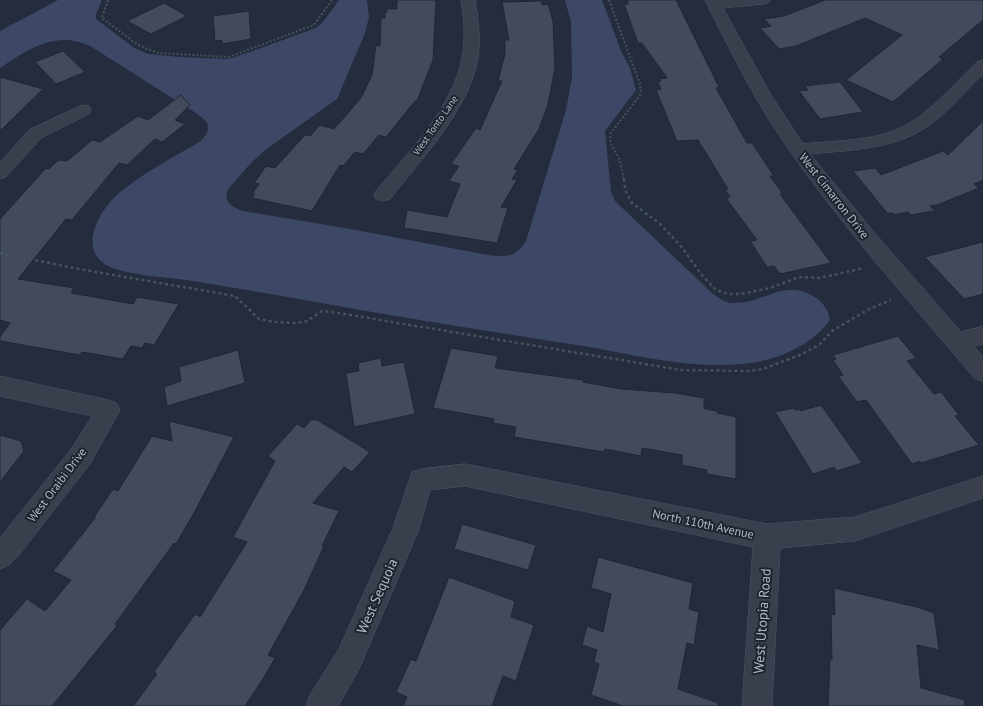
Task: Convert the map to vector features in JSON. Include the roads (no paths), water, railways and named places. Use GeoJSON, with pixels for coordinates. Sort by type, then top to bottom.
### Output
{"type":"FeatureCollection","features":[{"type":"Feature","properties":{"kind":"street","name":"West Tonto Lane"},"geometry":{"type":"LineString","coordinates":[[383,195],[437,125],[456,97],[470,59],[472,47],[468,0]]}},
{"type":"Feature","properties":{"kind":"street"},"geometry":{"type":"LineString","coordinates":[[713,2],[763,0]]}},
{"type":"Feature","properties":{"kind":"street","name":"West Cimarron Drive"},"geometry":{"type":"LineString","coordinates":[[713,2],[765,99],[798,150],[888,264],[983,372]]}},
{"type":"Feature","properties":{"kind":"street"},"geometry":{"type":"LineString","coordinates":[[798,150],[875,140],[902,133],[924,121],[983,65]]}},
{"type":"Feature","properties":{"kind":"street"},"geometry":{"type":"LineString","coordinates":[[0,172],[35,134],[83,110]]}},
{"type":"Feature","properties":{"kind":"street"},"geometry":{"type":"LineString","coordinates":[[957,342],[983,335]]}},
{"type":"Feature","properties":{"kind":"street","name":"West Oraibi Drive"},"geometry":{"type":"LineString","coordinates":[[0,386],[108,410],[81,456],[9,547],[0,556]]}},
{"type":"Feature","properties":{"kind":"street","name":"North 110th Avenue"},"geometry":{"type":"LineString","coordinates":[[421,480],[466,475],[768,537],[855,529],[983,488]]}},
{"type":"Feature","properties":{"kind":"street","name":"West Sequoia"},"geometry":{"type":"LineString","coordinates":[[321,706],[349,659],[406,529],[421,480]]}},
{"type":"Feature","properties":{"kind":"street","name":"West Utopia Road"},"geometry":{"type":"LineString","coordinates":[[757,706],[768,537]]}},
{"type":"Feature","properties":{"kind":"water"},"geometry":{"type":"Polygon","coordinates":[[[58,0],[102,0],[96,14],[96,19],[133,47],[148,54],[227,59],[316,28],[323,22],[339,0],[367,0],[369,17],[365,33],[337,99],[265,150],[251,163],[228,189],[228,201],[235,208],[243,211],[356,230],[488,255],[505,256],[518,251],[526,241],[566,110],[572,78],[571,22],[565,0],[602,0],[621,51],[630,68],[636,90],[605,131],[611,192],[615,201],[712,293],[722,300],[731,303],[745,302],[783,291],[802,291],[813,296],[822,303],[828,312],[830,320],[822,330],[802,345],[778,356],[753,363],[702,365],[642,357],[193,281],[136,274],[115,269],[101,261],[94,251],[93,236],[97,222],[105,208],[115,197],[134,182],[156,167],[201,141],[208,131],[208,124],[193,111],[90,46],[77,42],[65,40],[43,44],[21,54],[0,68],[0,31],[58,0]]]}}]}
